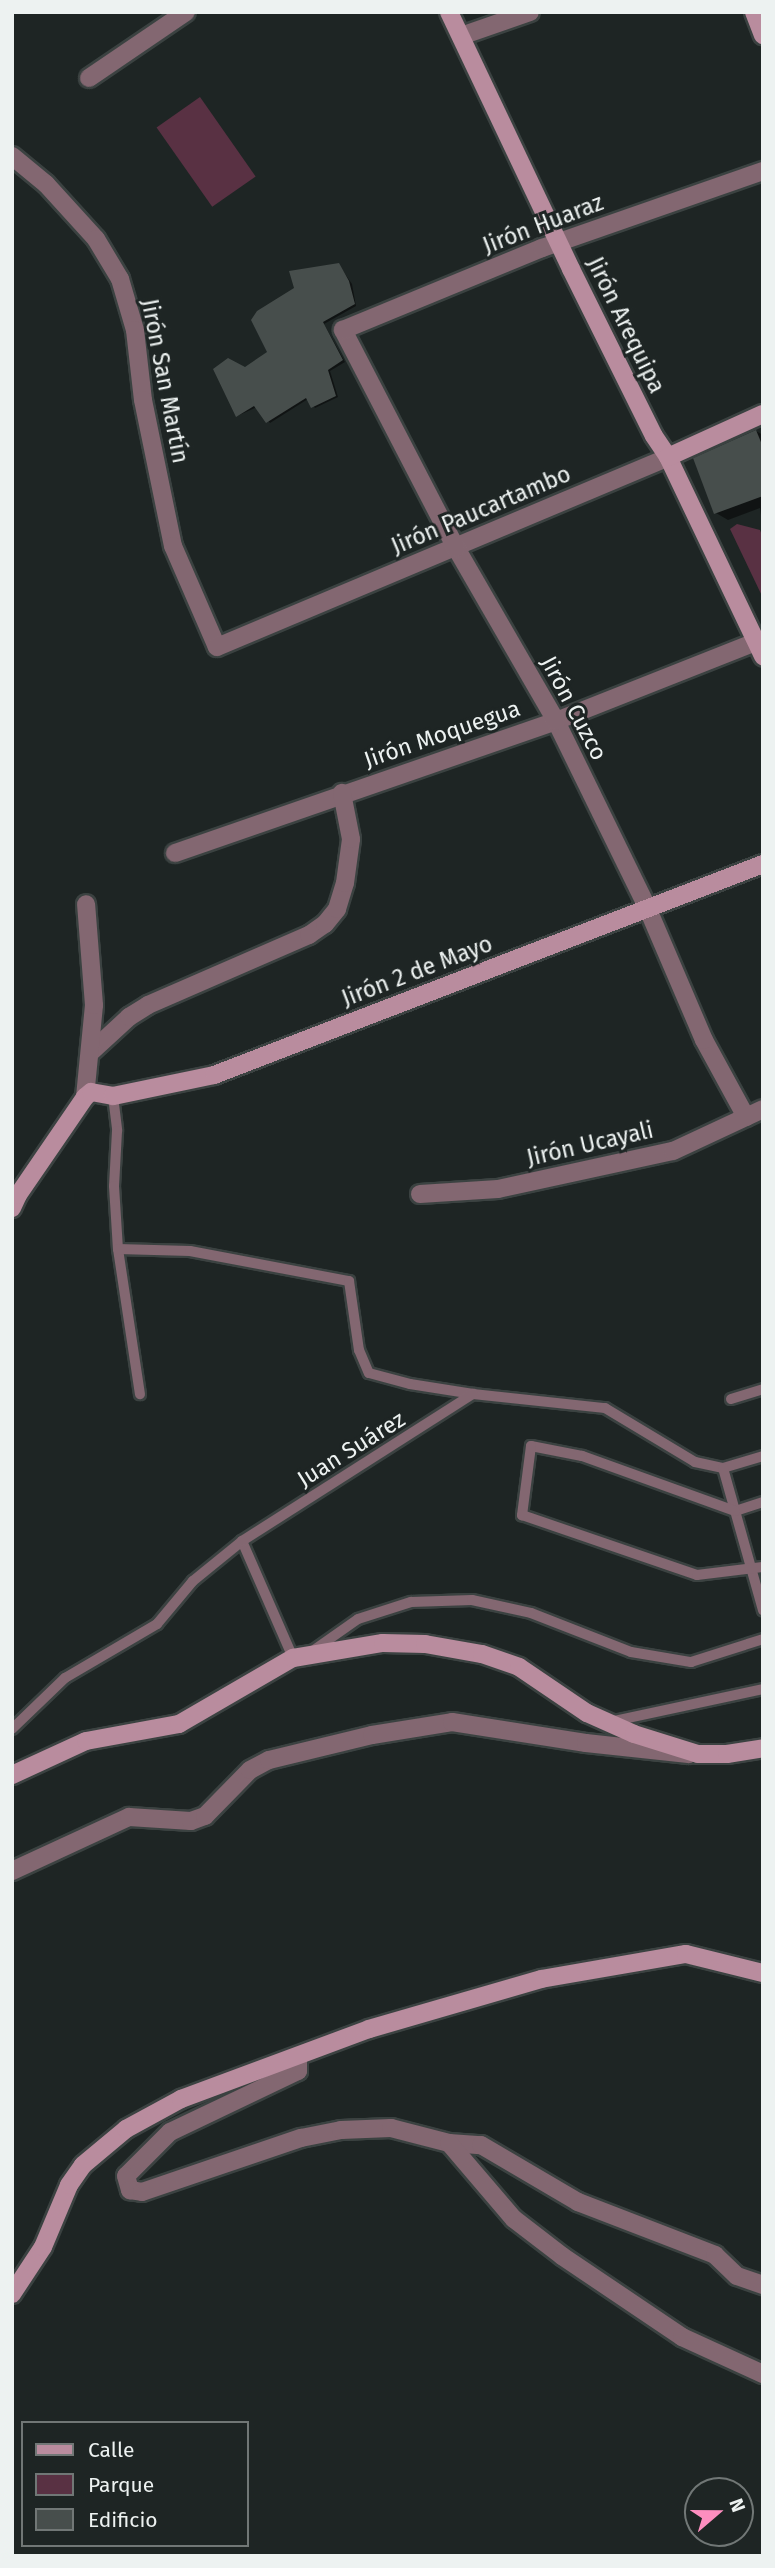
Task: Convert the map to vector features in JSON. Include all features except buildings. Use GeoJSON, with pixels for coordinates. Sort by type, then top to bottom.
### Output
{"type":"FeatureCollection","features":[{"type":"Feature","properties":{"kind":"street"},"geometry":{"type":"LineString","coordinates":[[89,78],[186,12]]}},
{"type":"Feature","properties":{"kind":"street","name":"Jirón Arequipa"},"geometry":{"type":"LineString","coordinates":[[449,12],[654,436],[668,457],[760,647]]}},
{"type":"Feature","properties":{"kind":"street"},"geometry":{"type":"LineString","coordinates":[[461,36],[530,12]]}},
{"type":"Feature","properties":{"kind":"street"},"geometry":{"type":"LineString","coordinates":[[754,12],[763,35]]}},
{"type":"Feature","properties":{"kind":"street","name":"Jirón San Martín"},"geometry":{"type":"LineString","coordinates":[[12,156],[47,184],[96,239],[120,279],[135,330],[143,400],[173,546],[217,646]]}},
{"type":"Feature","properties":{"kind":"street","name":"Jirón Huaraz"},"geometry":{"type":"LineString","coordinates":[[342,330],[560,242],[763,171]]}},
{"type":"Feature","properties":{"kind":"street","name":"Jirón Cuzco"},"geometry":{"type":"LineString","coordinates":[[342,330],[456,548],[556,721],[647,907],[704,1040],[746,1117]]}},
{"type":"Feature","properties":{"kind":"street","name":"Jirón Paucartambo"},"geometry":{"type":"LineString","coordinates":[[217,646],[456,548],[763,414]]}},
{"type":"Feature","properties":{"kind":"street","name":"Jirón Moquegua"},"geometry":{"type":"LineString","coordinates":[[175,853],[760,647]]}},
{"type":"Feature","properties":{"kind":"street"},"geometry":{"type":"LineString","coordinates":[[90,1053],[129,1017],[148,1005],[309,935],[325,924],[337,909],[345,883],[351,839],[342,793]]}},
{"type":"Feature","properties":{"kind":"street","name":"Jirón 2 de Mayo"},"geometry":{"type":"LineString","coordinates":[[85,1097],[98,1092],[113,1096],[214,1076],[763,864]]}},
{"type":"Feature","properties":{"kind":"street"},"geometry":{"type":"LineString","coordinates":[[14,1198],[85,1097],[94,1005],[86,904]]}},
{"type":"Feature","properties":{"kind":"street","name":"Jirón Ucayali"},"geometry":{"type":"LineString","coordinates":[[420,1194],[498,1189],[673,1151],[763,1109]]}},
{"type":"Feature","properties":{"kind":"street"},"geometry":{"type":"LineString","coordinates":[[12,1774],[86,1741],[179,1724],[300,1656],[383,1643],[425,1644],[482,1654],[519,1667],[587,1713],[698,1754]]}},
{"type":"Feature","properties":{"kind":"street"},"geometry":{"type":"LineString","coordinates":[[12,1871],[130,1817],[191,1821],[205,1816],[250,1770],[269,1760],[372,1735],[452,1722],[599,1745],[698,1754],[727,1754],[763,1748]]}},
{"type":"Feature","properties":{"kind":"street"},"geometry":{"type":"LineString","coordinates":[[12,2294],[43,2246],[69,2185],[99,2149],[126,2129],[181,2099],[369,2029],[541,1979],[686,1954],[763,1973]]}},
{"type":"Feature","properties":{"kind":"street"},"geometry":{"type":"LineString","coordinates":[[298,2056],[298,2071],[170,2132],[126,2176],[130,2190],[142,2192],[301,2138],[341,2130],[391,2127],[449,2143],[481,2145],[578,2202],[715,2255],[737,2276],[763,2285]]}},
{"type":"Feature","properties":{"kind":"street"},"geometry":{"type":"LineString","coordinates":[[449,2143],[514,2219],[562,2256],[682,2337],[763,2374]]}},
{"type":"Feature","properties":{"kind":"lane"},"geometry":{"type":"LineString","coordinates":[[113,1096],[117,1131],[114,1185],[118,1249],[140,1394]]}},
{"type":"Feature","properties":{"kind":"lane"},"geometry":{"type":"LineString","coordinates":[[118,1249],[190,1251],[349,1281],[359,1350],[369,1373],[410,1384],[473,1394],[605,1408],[695,1462],[723,1468],[763,1456]]}},
{"type":"Feature","properties":{"kind":"lane"},"geometry":{"type":"LineString","coordinates":[[731,1399],[763,1389]]}},
{"type":"Feature","properties":{"kind":"lane","name":"Juan Suárez"},"geometry":{"type":"LineString","coordinates":[[12,1729],[65,1678],[157,1624],[193,1581],[242,1541],[473,1394]]}},
{"type":"Feature","properties":{"kind":"lane"},"geometry":{"type":"LineString","coordinates":[[763,1502],[735,1511],[582,1456],[531,1446],[522,1514],[697,1574],[763,1567]]}},
{"type":"Feature","properties":{"kind":"lane"},"geometry":{"type":"LineString","coordinates":[[723,1468],[763,1609]]}},
{"type":"Feature","properties":{"kind":"lane"},"geometry":{"type":"LineString","coordinates":[[242,1541],[300,1656],[358,1619],[411,1602],[472,1600],[531,1614],[631,1653],[691,1662],[763,1639]]}},
{"type":"Feature","properties":{"kind":"lane"},"geometry":{"type":"LineString","coordinates":[[607,1722],[763,1689]]}},
{"type":"Feature","properties":{"kind":"green space"},"geometry":{"type":"Polygon","coordinates":[[[200,97],[256,176],[212,207],[157,127],[200,97]]]}},
{"type":"Feature","properties":{"kind":"green space"},"geometry":{"type":"Polygon","coordinates":[[[737,524],[760,530],[763,538],[763,598],[730,529],[737,524]]]}}]}
